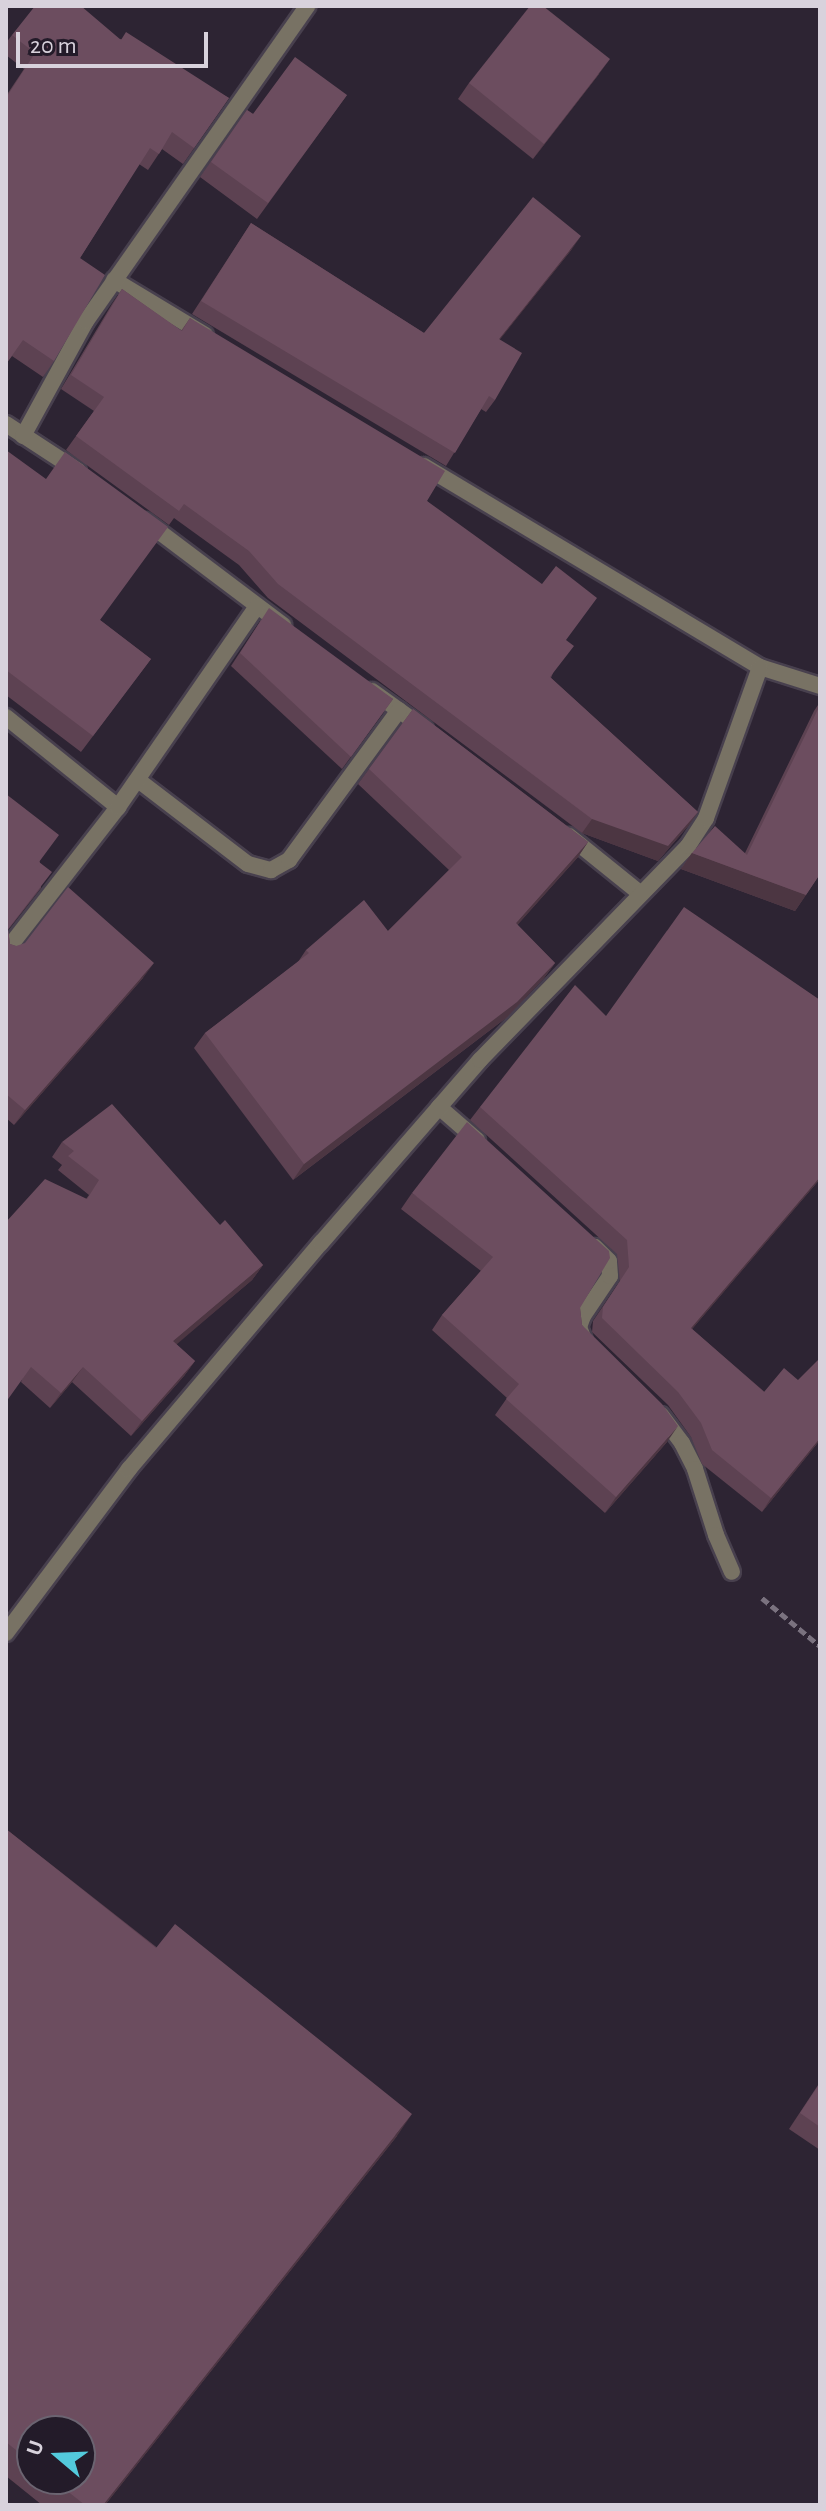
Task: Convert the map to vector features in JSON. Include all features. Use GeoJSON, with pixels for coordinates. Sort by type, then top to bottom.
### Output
{"type":"FeatureCollection","features":[{"type":"Feature","properties":{"kind":"street"},"geometry":{"type":"LineString","coordinates":[[23,436],[86,321],[307,6]]}},
{"type":"Feature","properties":{"kind":"street"},"geometry":{"type":"LineString","coordinates":[[114,280],[222,344]]}},
{"type":"Feature","properties":{"kind":"street"},"geometry":{"type":"LineString","coordinates":[[6,424],[91,481]]}},
{"type":"Feature","properties":{"kind":"street"},"geometry":{"type":"LineString","coordinates":[[410,457],[760,667],[820,686]]}},
{"type":"Feature","properties":{"kind":"street"},"geometry":{"type":"LineString","coordinates":[[129,510],[292,632]]}},
{"type":"Feature","properties":{"kind":"street"},"geometry":{"type":"LineString","coordinates":[[6,951],[138,780],[257,606]]}},
{"type":"Feature","properties":{"kind":"street"},"geometry":{"type":"LineString","coordinates":[[6,1633],[129,1469],[439,1107],[688,846],[706,818],[760,667]]}},
{"type":"Feature","properties":{"kind":"street"},"geometry":{"type":"LineString","coordinates":[[363,684],[437,738]]}},
{"type":"Feature","properties":{"kind":"street"},"geometry":{"type":"LineString","coordinates":[[138,780],[248,864],[271,870],[289,860],[399,710]]}},
{"type":"Feature","properties":{"kind":"street"},"geometry":{"type":"LineString","coordinates":[[6,717],[118,807]]}},
{"type":"Feature","properties":{"kind":"street"},"geometry":{"type":"LineString","coordinates":[[550,821],[641,894]]}},
{"type":"Feature","properties":{"kind":"street"},"geometry":{"type":"LineString","coordinates":[[439,1107],[484,1147]]}},
{"type":"Feature","properties":{"kind":"street"},"geometry":{"type":"LineString","coordinates":[[586,1238],[609,1261],[610,1276],[579,1327],[582,1338],[593,1349]]}},
{"type":"Feature","properties":{"kind":"street"},"geometry":{"type":"LineString","coordinates":[[648,1401],[682,1443],[732,1572]]}},
{"type":"Feature","properties":{"kind":"path"},"geometry":{"type":"LineString","coordinates":[[732,1572],[820,1646]]}},
{"type":"Feature","properties":{"kind":"building"},"geometry":{"type":"Polygon","coordinates":[[[35,6],[81,6],[121,40],[126,32],[229,98],[194,148],[172,132],[159,154],[150,148],[80,258],[105,275],[54,361],[23,340],[6,364],[6,98],[35,53],[12,35],[35,6]]]}},
{"type":"Feature","properties":{"kind":"building"},"geometry":{"type":"Polygon","coordinates":[[[530,6],[543,6],[610,59],[544,144],[469,83],[530,6]]]}},
{"type":"Feature","properties":{"kind":"building"},"geometry":{"type":"Polygon","coordinates":[[[295,57],[347,95],[268,203],[211,162],[247,110],[253,114],[295,57]]]}},
{"type":"Feature","properties":{"kind":"building"},"geometry":{"type":"Polygon","coordinates":[[[533,197],[581,236],[499,339],[522,353],[495,400],[489,396],[455,453],[201,301],[251,223],[424,333],[533,197]]]}},
{"type":"Feature","properties":{"kind":"building"},"geometry":{"type":"Polygon","coordinates":[[[122,289],[182,331],[190,318],[445,471],[427,501],[542,584],[556,566],[597,598],[566,640],[574,646],[550,677],[698,812],[668,846],[592,819],[278,584],[249,551],[184,504],[179,511],[76,436],[104,397],[71,375],[122,289]]]}},
{"type":"Feature","properties":{"kind":"building"},"geometry":{"type":"Polygon","coordinates":[[[6,450],[46,479],[65,452],[168,527],[100,620],[151,659],[93,736],[6,670],[6,450]]]}},
{"type":"Feature","properties":{"kind":"building"},"geometry":{"type":"Polygon","coordinates":[[[269,608],[393,699],[351,757],[240,653],[269,608]]]}},
{"type":"Feature","properties":{"kind":"building"},"geometry":{"type":"Polygon","coordinates":[[[820,705],[820,874],[806,895],[692,853],[715,826],[747,855],[820,705]]]}},
{"type":"Feature","properties":{"kind":"building"},"geometry":{"type":"Polygon","coordinates":[[[413,709],[588,842],[516,923],[555,963],[517,1002],[304,1164],[205,1033],[309,953],[306,950],[364,900],[388,931],[462,857],[369,769],[413,709]]]}},
{"type":"Feature","properties":{"kind":"building"},"geometry":{"type":"Polygon","coordinates":[[[6,794],[59,835],[39,862],[52,872],[8,929],[10,944],[25,943],[68,887],[154,963],[25,1110],[6,1094],[6,794]]]}},
{"type":"Feature","properties":{"kind":"building"},"geometry":{"type":"Polygon","coordinates":[[[684,907],[820,1000],[820,1177],[691,1328],[764,1392],[784,1368],[798,1380],[820,1358],[820,1438],[771,1498],[712,1450],[701,1423],[678,1392],[602,1318],[603,1307],[629,1267],[627,1240],[480,1107],[575,985],[606,1016],[684,907]]]}},
{"type":"Feature","properties":{"kind":"building"},"geometry":{"type":"Polygon","coordinates":[[[112,1104],[220,1225],[225,1220],[263,1265],[173,1341],[195,1361],[142,1421],[83,1367],[61,1393],[31,1367],[6,1402],[6,1222],[45,1179],[87,1199],[99,1180],[68,1156],[74,1151],[62,1142],[112,1104]]]}},
{"type":"Feature","properties":{"kind":"building"},"geometry":{"type":"Polygon","coordinates":[[[467,1122],[609,1251],[610,1258],[580,1308],[582,1325],[662,1404],[678,1426],[616,1497],[506,1399],[519,1384],[442,1315],[493,1257],[412,1193],[467,1122]]]}},
{"type":"Feature","properties":{"kind":"building"},"geometry":{"type":"Polygon","coordinates":[[[6,1829],[156,1948],[175,1924],[412,2114],[103,2505],[85,2505],[72,2495],[96,2495],[96,2415],[16,2415],[16,2450],[6,2442],[6,1829]]]}},
{"type":"Feature","properties":{"kind":"building"},"geometry":{"type":"Polygon","coordinates":[[[820,2083],[820,2127],[800,2113],[820,2083]]]}}]}
